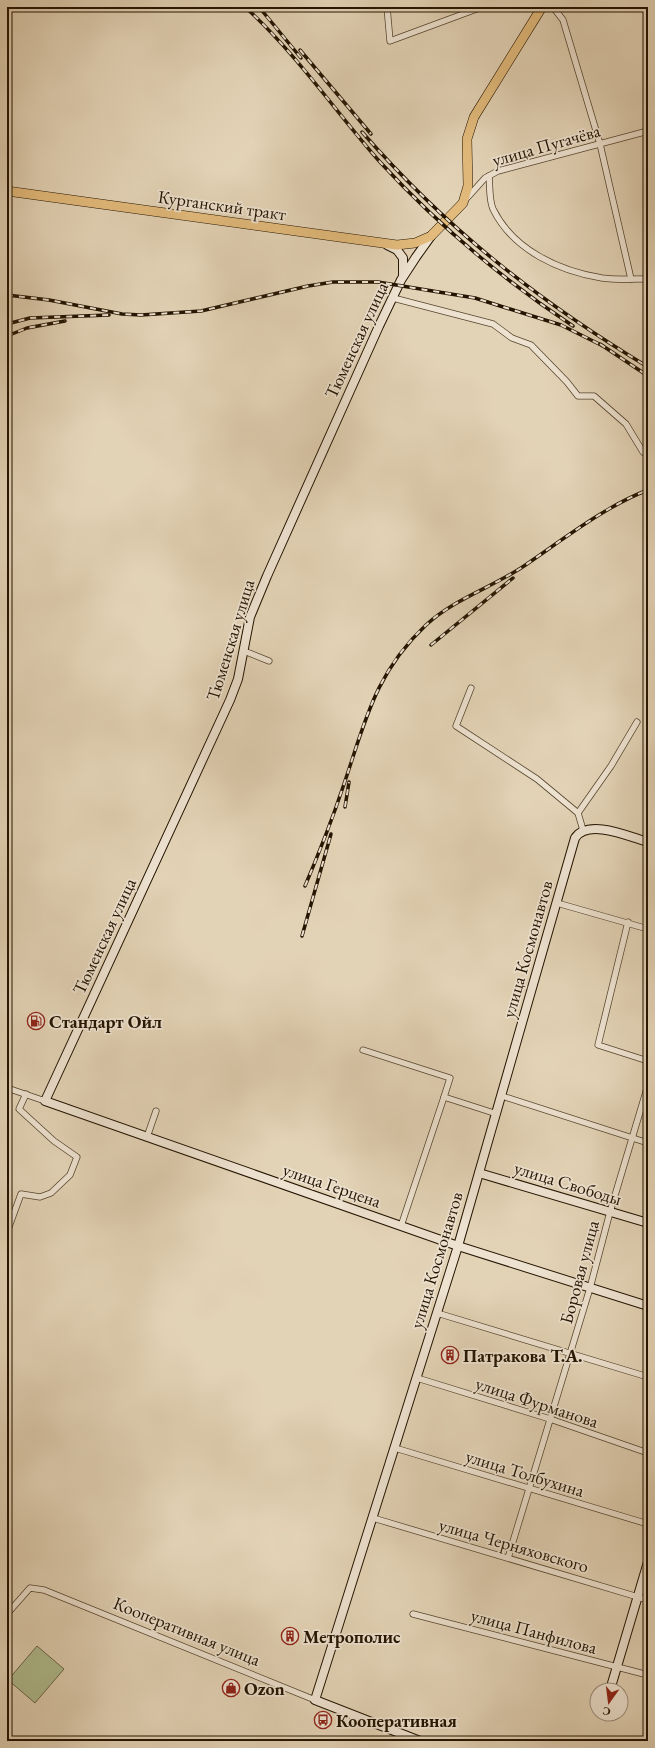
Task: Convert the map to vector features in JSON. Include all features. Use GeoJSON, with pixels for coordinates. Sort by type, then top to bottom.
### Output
{"type":"FeatureCollection","features":[{"type":"Feature","properties":{"kind":"main road"},"geometry":{"type":"LineString","coordinates":[[431,236],[463,203],[468,186],[468,140],[474,117],[542,7]]}},
{"type":"Feature","properties":{"kind":"main road","name":"Курганский тракт"},"geometry":{"type":"LineString","coordinates":[[7,191],[377,242],[408,245],[415,244],[431,236]]}},
{"type":"Feature","properties":{"kind":"street"},"geometry":{"type":"LineString","coordinates":[[387,7],[390,41],[482,7]]}},
{"type":"Feature","properties":{"kind":"street"},"geometry":{"type":"LineString","coordinates":[[553,7],[563,20],[600,144],[631,279]]}},
{"type":"Feature","properties":{"kind":"street","name":"улица Пугачёва"},"geometry":{"type":"LineString","coordinates":[[463,203],[474,188],[498,171],[648,131]]}},
{"type":"Feature","properties":{"kind":"street"},"geometry":{"type":"LineString","coordinates":[[489,176],[492,208],[509,234],[537,256],[574,272],[603,278],[648,279]]}},
{"type":"Feature","properties":{"kind":"street","name":"Тюменская улица"},"geometry":{"type":"LineString","coordinates":[[45,1101],[230,700],[238,679],[250,617],[321,454],[401,280],[431,236]]}},
{"type":"Feature","properties":{"kind":"street"},"geometry":{"type":"LineString","coordinates":[[377,242],[400,253],[404,264],[401,280]]}},
{"type":"Feature","properties":{"kind":"street"},"geometry":{"type":"LineString","coordinates":[[393,298],[493,324],[512,338],[531,345],[567,382],[578,396],[594,396],[626,424],[643,452]]}},
{"type":"Feature","properties":{"kind":"street"},"geometry":{"type":"LineString","coordinates":[[244,651],[269,661]]}},
{"type":"Feature","properties":{"kind":"street"},"geometry":{"type":"LineString","coordinates":[[471,688],[456,726],[538,779],[578,813],[584,830],[608,830],[648,842]]}},
{"type":"Feature","properties":{"kind":"street"},"geometry":{"type":"LineString","coordinates":[[578,813],[611,766],[637,722]]}},
{"type":"Feature","properties":{"kind":"street","name":"улица Космонавтов"},"geometry":{"type":"LineString","coordinates":[[316,1700],[480,1173],[575,838],[584,830]]}},
{"type":"Feature","properties":{"kind":"street"},"geometry":{"type":"LineString","coordinates":[[557,903],[648,928]]}},
{"type":"Feature","properties":{"kind":"street"},"geometry":{"type":"LineString","coordinates":[[628,922],[598,1045],[648,1061]]}},
{"type":"Feature","properties":{"kind":"street"},"geometry":{"type":"LineString","coordinates":[[363,1050],[450,1078],[401,1226]]}},
{"type":"Feature","properties":{"kind":"street","name":"Боровая улица"},"geometry":{"type":"LineString","coordinates":[[508,1558],[590,1288],[610,1212],[648,1085]]}},
{"type":"Feature","properties":{"kind":"street","name":"улица Герцена"},"geometry":{"type":"LineString","coordinates":[[7,1088],[458,1246],[648,1306]]}},
{"type":"Feature","properties":{"kind":"street"},"geometry":{"type":"LineString","coordinates":[[8,1232],[22,1194],[40,1198],[51,1193],[70,1175],[77,1157],[54,1141],[19,1109],[26,1094]]}},
{"type":"Feature","properties":{"kind":"street"},"geometry":{"type":"LineString","coordinates":[[502,1096],[648,1143]]}},
{"type":"Feature","properties":{"kind":"street"},"geometry":{"type":"LineString","coordinates":[[444,1097],[497,1114]]}},
{"type":"Feature","properties":{"kind":"street"},"geometry":{"type":"LineString","coordinates":[[147,1137],[156,1111]]}},
{"type":"Feature","properties":{"kind":"street","name":"улица Свободы"},"geometry":{"type":"LineString","coordinates":[[480,1173],[648,1223]]}},
{"type":"Feature","properties":{"kind":"street"},"geometry":{"type":"LineString","coordinates":[[437,1313],[571,1352],[648,1377]]}},
{"type":"Feature","properties":{"kind":"street","name":"улица Фурманова"},"geometry":{"type":"LineString","coordinates":[[417,1378],[550,1419],[648,1453]]}},
{"type":"Feature","properties":{"kind":"street","name":"улица Толбухина"},"geometry":{"type":"LineString","coordinates":[[395,1448],[648,1524]]}},
{"type":"Feature","properties":{"kind":"street","name":"улица Черняховского"},"geometry":{"type":"LineString","coordinates":[[373,1518],[648,1600]]}},
{"type":"Feature","properties":{"kind":"street"},"geometry":{"type":"LineString","coordinates":[[612,1682],[648,1562]]}},
{"type":"Feature","properties":{"kind":"street","name":"Кооперативная улица"},"geometry":{"type":"LineString","coordinates":[[7,1614],[30,1588],[44,1590],[420,1741]]}},
{"type":"Feature","properties":{"kind":"street","name":"улица Панфилова"},"geometry":{"type":"LineString","coordinates":[[413,1614],[648,1676]]}},
{"type":"Feature","properties":{"kind":"green space"},"geometry":{"type":"Polygon","coordinates":[[[37,1646],[64,1669],[35,1703],[8,1680],[37,1646]]]}},
{"type":"Feature","properties":{"kind":"railway"},"geometry":{"type":"LineString","coordinates":[[245,7],[281,43],[380,162],[425,208],[496,270],[573,326]]}},
{"type":"Feature","properties":{"kind":"railway"},"geometry":{"type":"LineString","coordinates":[[259,7],[301,58]]}},
{"type":"Feature","properties":{"kind":"railway"},"geometry":{"type":"LineString","coordinates":[[300,50],[371,134]]}},
{"type":"Feature","properties":{"kind":"railway"},"geometry":{"type":"LineString","coordinates":[[362,132],[427,201],[496,261],[531,289],[569,316],[607,342],[648,367]]}},
{"type":"Feature","properties":{"kind":"railway"},"geometry":{"type":"LineString","coordinates":[[7,295],[49,300],[122,314],[141,315],[201,311],[308,286],[333,282],[378,282],[475,298],[561,325],[603,346]]}},
{"type":"Feature","properties":{"kind":"railway"},"geometry":{"type":"LineString","coordinates":[[7,324],[30,318],[109,315]]}},
{"type":"Feature","properties":{"kind":"railway"},"geometry":{"type":"LineString","coordinates":[[7,336],[27,328],[65,321]]}},
{"type":"Feature","properties":{"kind":"railway"},"geometry":{"type":"LineString","coordinates":[[600,344],[648,376]]}},
{"type":"Feature","properties":{"kind":"railway"},"geometry":{"type":"LineString","coordinates":[[305,886],[334,812],[373,700],[394,662],[408,643],[437,616],[461,600],[524,566],[584,524],[632,497],[648,490]]}},
{"type":"Feature","properties":{"kind":"railway"},"geometry":{"type":"LineString","coordinates":[[431,645],[513,578]]}},
{"type":"Feature","properties":{"kind":"railway"},"geometry":{"type":"LineString","coordinates":[[345,807],[349,782]]}},
{"type":"Feature","properties":{"kind":"railway"},"geometry":{"type":"LineString","coordinates":[[302,936],[331,834]]}},
{"type":"Feature","properties":{"kind":"place","name":"Стандарт Ойл"},"geometry":{"type":"Point","coordinates":[36,1021]}},
{"type":"Feature","properties":{"kind":"place","name":"Патракова Т.А."},"geometry":{"type":"Point","coordinates":[450,1355]}},
{"type":"Feature","properties":{"kind":"place","name":"Метрополис"},"geometry":{"type":"Point","coordinates":[290,1636]}},
{"type":"Feature","properties":{"kind":"place","name":"Ozon"},"geometry":{"type":"Point","coordinates":[231,1688]}},
{"type":"Feature","properties":{"kind":"place","name":"Кооперативная"},"geometry":{"type":"Point","coordinates":[323,1720]}}]}
